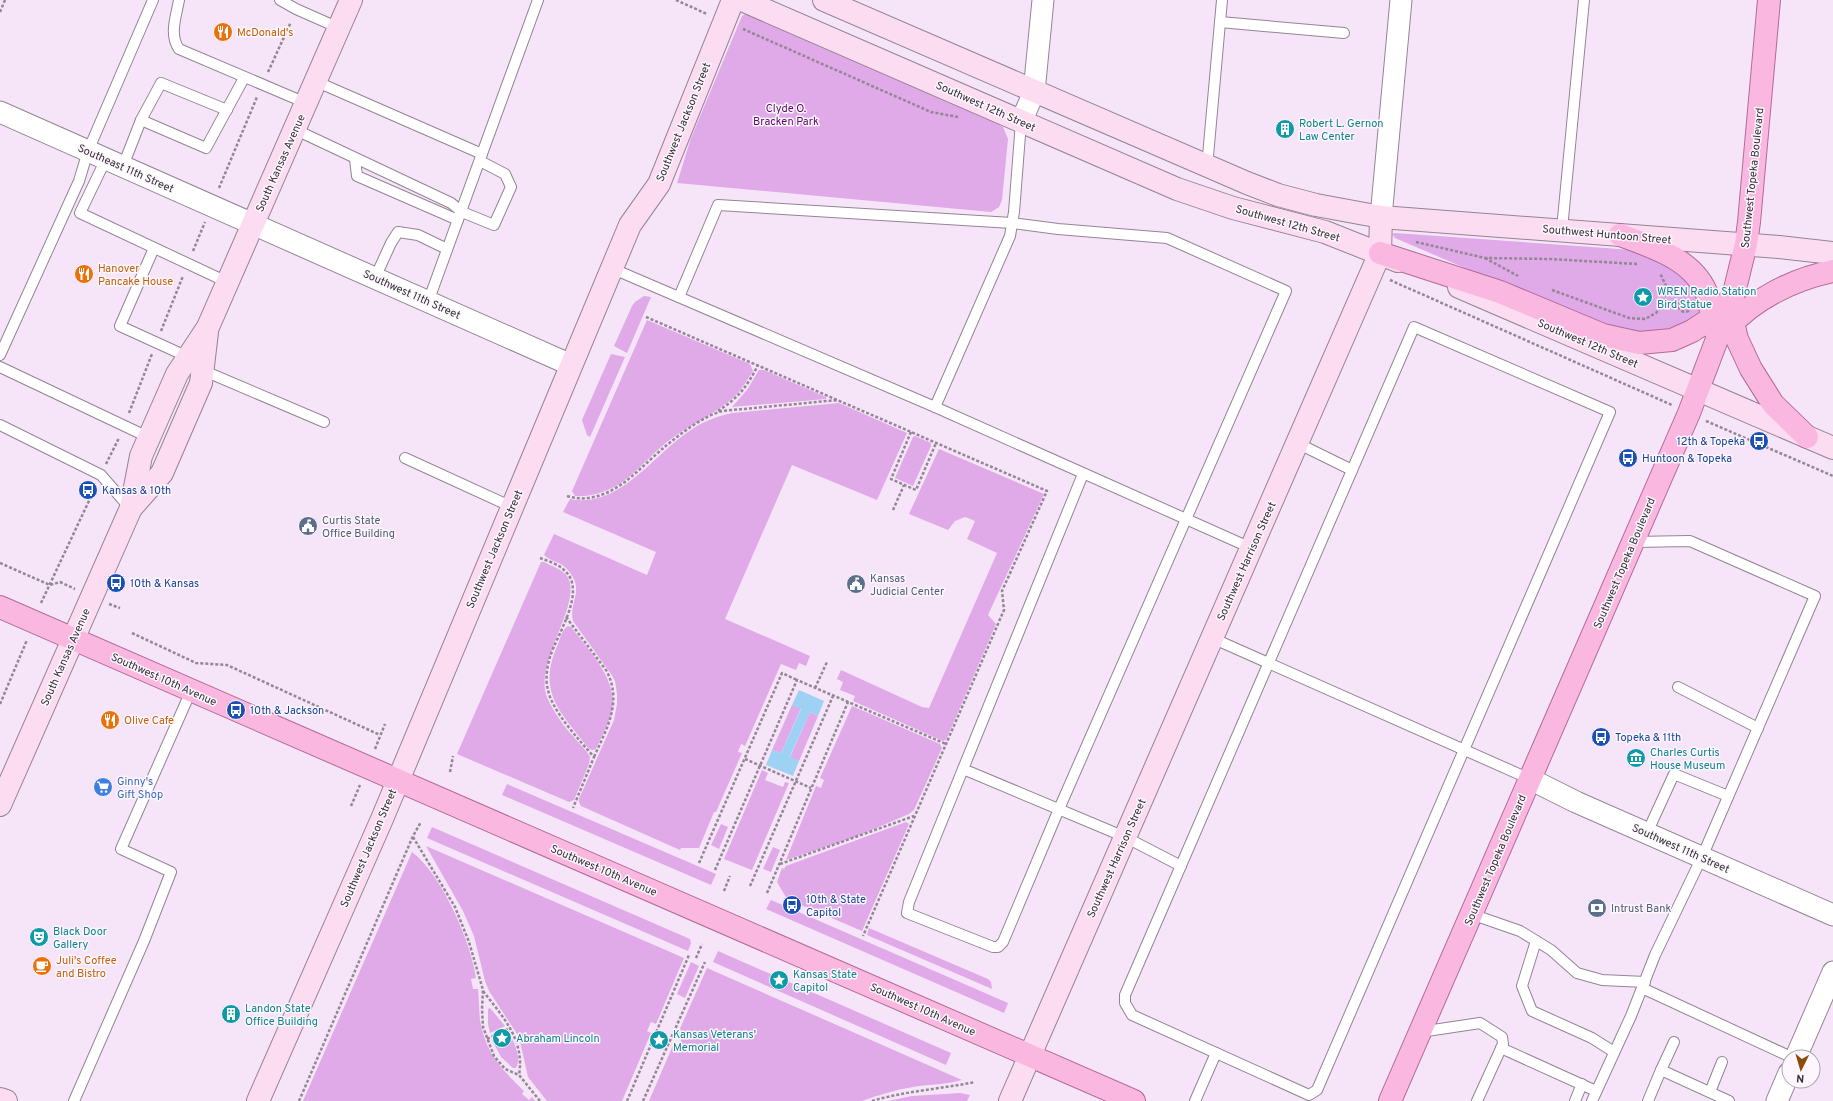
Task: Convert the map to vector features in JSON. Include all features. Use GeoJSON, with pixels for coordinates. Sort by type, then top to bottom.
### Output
{"type":"FeatureCollection","features":[{"type":"Feature","properties":{"kind":"main road","name":"South Kansas Avenue"},"geometry":{"type":"LineString","coordinates":[[131,508],[162,473],[201,383],[195,363],[208,326],[351,0]]}},
{"type":"Feature","properties":{"kind":"main road","name":"Southwest Jackson Street"},"geometry":{"type":"LineString","coordinates":[[258,1101],[378,827],[611,268],[630,225],[659,184],[733,0]]}},
{"type":"Feature","properties":{"kind":"main road","name":"Southwest 12th Street"},"geometry":{"type":"LineString","coordinates":[[742,0],[1177,189],[1232,208],[1325,232],[1380,253],[1833,448]]}},
{"type":"Feature","properties":{"kind":"main road"},"geometry":{"type":"LineString","coordinates":[[824,0],[1207,167],[1278,195],[1316,205],[1381,217]]}},
{"type":"Feature","properties":{"kind":"main road","name":"Southwest Topeka Boulevard"},"geometry":{"type":"LineString","coordinates":[[1390,1101],[1633,542],[1698,390],[1734,297],[1746,244],[1769,0]]}},
{"type":"Feature","properties":{"kind":"main road","name":"Southwest Huntoon Street"},"geometry":{"type":"LineString","coordinates":[[1381,217],[1562,229],[1620,235],[1746,244],[1833,253]]}},
{"type":"Feature","properties":{"kind":"main road","name":"Southwest Harrison Street"},"geometry":{"type":"LineString","coordinates":[[1010,1101],[1380,253],[1381,217]]}},
{"type":"Feature","properties":{"kind":"main road"},"geometry":{"type":"LineString","coordinates":[[1620,235],[1668,254],[1682,263],[1697,277],[1708,297],[1716,343]]}},
{"type":"Feature","properties":{"kind":"main road"},"geometry":{"type":"LineString","coordinates":[[1380,253],[1500,292],[1603,335],[1639,343],[1672,340],[1692,332],[1712,318],[1734,297]]}},
{"type":"Feature","properties":{"kind":"main road"},"geometry":{"type":"LineString","coordinates":[[1716,343],[1733,322],[1753,306],[1785,287],[1819,274],[1833,271]]}},
{"type":"Feature","properties":{"kind":"main road"},"geometry":{"type":"LineString","coordinates":[[1734,297],[1733,322],[1737,339],[1751,369],[1773,404],[1807,437]]}},
{"type":"Feature","properties":{"kind":"main road","name":"South Kansas Avenue"},"geometry":{"type":"LineString","coordinates":[[0,805],[131,508],[142,456],[177,374],[195,363]]}},
{"type":"Feature","properties":{"kind":"main road","name":"Southwest 10th Avenue"},"geometry":{"type":"LineString","coordinates":[[0,607],[1134,1101]]}},
{"type":"Feature","properties":{"kind":"main road"},"geometry":{"type":"LineString","coordinates":[[0,1098],[6,1101]]}},
{"type":"Feature","properties":{"kind":"street"},"geometry":{"type":"LineString","coordinates":[[1021,122],[1034,92],[1043,0]]}},
{"type":"Feature","properties":{"kind":"street","name":"Southwest Harrison Street"},"geometry":{"type":"LineString","coordinates":[[1381,217],[1401,0]]}},
{"type":"Feature","properties":{"kind":"street","name":"Southeast 11th Street"},"geometry":{"type":"LineString","coordinates":[[0,112],[253,224]]}},
{"type":"Feature","properties":{"kind":"street","name":"Southwest 11th Street"},"geometry":{"type":"LineString","coordinates":[[253,224],[571,365]]}},
{"type":"Feature","properties":{"kind":"street","name":"Southwest 11th Street"},"geometry":{"type":"LineString","coordinates":[[1530,779],[1647,833],[1833,915]]}},
{"type":"Feature","properties":{"kind":"street"},"geometry":{"type":"LineString","coordinates":[[1799,1049],[1833,972]]}},
{"type":"Feature","properties":{"kind":"street"},"geometry":{"type":"LineString","coordinates":[[1777,1101],[1782,1089]]}},
{"type":"Feature","properties":{"kind":"lane"},"geometry":{"type":"LineString","coordinates":[[153,0],[105,159],[80,213],[228,282]]}},
{"type":"Feature","properties":{"kind":"lane"},"geometry":{"type":"LineString","coordinates":[[179,0],[173,32],[174,42],[179,49],[306,104]]}},
{"type":"Feature","properties":{"kind":"lane"},"geometry":{"type":"LineString","coordinates":[[280,0],[296,9],[339,28]]}},
{"type":"Feature","properties":{"kind":"lane"},"geometry":{"type":"LineString","coordinates":[[428,302],[538,0]]}},
{"type":"Feature","properties":{"kind":"lane"},"geometry":{"type":"LineString","coordinates":[[1207,167],[1222,0]]}},
{"type":"Feature","properties":{"kind":"lane"},"geometry":{"type":"LineString","coordinates":[[1562,229],[1584,0]]}},
{"type":"Feature","properties":{"kind":"lane"},"geometry":{"type":"LineString","coordinates":[[1220,22],[1344,33]]}},
{"type":"Feature","properties":{"kind":"lane"},"geometry":{"type":"LineString","coordinates":[[141,120],[206,148],[244,78]]}},
{"type":"Feature","properties":{"kind":"lane"},"geometry":{"type":"LineString","coordinates":[[315,82],[481,158],[505,174],[510,187],[494,225],[460,216],[357,176],[354,159]]}},
{"type":"Feature","properties":{"kind":"lane"},"geometry":{"type":"LineString","coordinates":[[0,355],[79,181],[105,159],[141,120],[161,83],[227,110]]}},
{"type":"Feature","properties":{"kind":"lane"},"geometry":{"type":"LineString","coordinates":[[935,407],[1010,236],[1021,122]]}},
{"type":"Feature","properties":{"kind":"lane"},"geometry":{"type":"LineString","coordinates":[[294,130],[451,203],[460,216]]}},
{"type":"Feature","properties":{"kind":"lane"},"geometry":{"type":"LineString","coordinates":[[679,297],[718,205],[1012,223],[1058,230],[1167,238],[1286,291],[1001,945],[993,947],[910,914],[907,908],[1083,474]]}},
{"type":"Feature","properties":{"kind":"lane"},"geometry":{"type":"LineString","coordinates":[[375,278],[391,243],[398,232],[418,235],[447,249]]}},
{"type":"Feature","properties":{"kind":"lane"},"geometry":{"type":"LineString","coordinates":[[154,248],[120,326],[195,363],[324,422]]}},
{"type":"Feature","properties":{"kind":"lane"},"geometry":{"type":"LineString","coordinates":[[611,268],[935,407],[1251,548]]}},
{"type":"Feature","properties":{"kind":"lane"},"geometry":{"type":"LineString","coordinates":[[1414,327],[1610,412],[1317,1090],[1309,1095],[1132,1015],[1125,1003],[1125,995],[1268,663],[1414,327]]}},
{"type":"Feature","properties":{"kind":"lane"},"geometry":{"type":"LineString","coordinates":[[0,367],[150,438]]}},
{"type":"Feature","properties":{"kind":"lane"},"geometry":{"type":"LineString","coordinates":[[0,425],[101,475],[131,508]]}},
{"type":"Feature","properties":{"kind":"lane"},"geometry":{"type":"LineString","coordinates":[[1297,443],[1352,470]]}},
{"type":"Feature","properties":{"kind":"lane"},"geometry":{"type":"LineString","coordinates":[[405,458],[512,507]]}},
{"type":"Feature","properties":{"kind":"lane"},"geometry":{"type":"LineString","coordinates":[[1592,1101],[1677,907],[1702,857],[1815,596],[1690,541],[1633,542]]}},
{"type":"Feature","properties":{"kind":"lane"},"geometry":{"type":"LineString","coordinates":[[1212,638],[1530,779]]}},
{"type":"Feature","properties":{"kind":"lane"},"geometry":{"type":"LineString","coordinates":[[1678,687],[1758,728]]}},
{"type":"Feature","properties":{"kind":"lane"},"geometry":{"type":"LineString","coordinates":[[74,1101],[144,941],[170,872],[121,849],[192,691]]}},
{"type":"Feature","properties":{"kind":"lane"},"geometry":{"type":"LineString","coordinates":[[963,769],[1125,837],[1181,866]]}},
{"type":"Feature","properties":{"kind":"lane"},"geometry":{"type":"LineString","coordinates":[[1647,833],[1674,774],[1728,796]]}},
{"type":"Feature","properties":{"kind":"lane"},"geometry":{"type":"LineString","coordinates":[[1471,914],[1520,931],[1551,950],[1577,973],[1602,980],[1643,985],[1781,1052]]}},
{"type":"Feature","properties":{"kind":"lane"},"geometry":{"type":"LineString","coordinates":[[1536,941],[1522,986],[1532,1012],[1592,1038],[1614,1052]]}},
{"type":"Feature","properties":{"kind":"lane"},"geometry":{"type":"LineString","coordinates":[[1420,1032],[1480,1023],[1502,1037],[1503,1044],[1477,1101]]}},
{"type":"Feature","properties":{"kind":"lane"},"geometry":{"type":"LineString","coordinates":[[1648,1101],[1674,1042]]}},
{"type":"Feature","properties":{"kind":"lane"},"geometry":{"type":"LineString","coordinates":[[1501,1048],[1596,1091]]}},
{"type":"Feature","properties":{"kind":"lane"},"geometry":{"type":"LineString","coordinates":[[1195,1101],[1216,1053]]}},
{"type":"Feature","properties":{"kind":"lane"},"geometry":{"type":"LineString","coordinates":[[1710,1092],[1722,1062]]}},
{"type":"Feature","properties":{"kind":"lane"},"geometry":{"type":"LineString","coordinates":[[1661,1070],[1729,1101]]}},
{"type":"Feature","properties":{"kind":"lane"},"geometry":{"type":"LineString","coordinates":[[1575,1101],[1582,1084]]}},
{"type":"Feature","properties":{"kind":"path"},"geometry":{"type":"LineString","coordinates":[[0,12],[5,0]]}},
{"type":"Feature","properties":{"kind":"path"},"geometry":{"type":"LineString","coordinates":[[676,0],[931,112],[959,117]]}},
{"type":"Feature","properties":{"kind":"path"},"geometry":{"type":"LineString","coordinates":[[0,704],[33,622],[124,425],[188,263],[296,9]]}},
{"type":"Feature","properties":{"kind":"path"},"geometry":{"type":"LineString","coordinates":[[1416,242],[1485,258],[1550,259],[1640,264]]}},
{"type":"Feature","properties":{"kind":"path"},"geometry":{"type":"LineString","coordinates":[[1485,258],[1523,279]]}},
{"type":"Feature","properties":{"kind":"path"},"geometry":{"type":"LineString","coordinates":[[1545,288],[1638,320],[1645,319],[1656,313],[1665,300],[1666,286],[1658,272]]}},
{"type":"Feature","properties":{"kind":"path"},"geometry":{"type":"LineString","coordinates":[[1383,278],[1660,400]]}},
{"type":"Feature","properties":{"kind":"path"},"geometry":{"type":"LineString","coordinates":[[1665,300],[1679,304]]}},
{"type":"Feature","properties":{"kind":"path"},"geometry":{"type":"LineString","coordinates":[[1685,300],[1690,303],[1691,306],[1684,312],[1679,308],[1679,304],[1681,301],[1685,300]]}},
{"type":"Feature","properties":{"kind":"path"},"geometry":{"type":"LineString","coordinates":[[646,316],[1047,491],[1002,592],[1004,610],[863,936]]}},
{"type":"Feature","properties":{"kind":"path"},"geometry":{"type":"LineString","coordinates":[[567,496],[589,498],[616,487],[632,477],[666,445],[689,428],[715,413],[736,398],[744,390],[758,365]]}},
{"type":"Feature","properties":{"kind":"path"},"geometry":{"type":"LineString","coordinates":[[715,413],[838,400]]}},
{"type":"Feature","properties":{"kind":"path"},"geometry":{"type":"LineString","coordinates":[[1716,425],[1833,476]]}},
{"type":"Feature","properties":{"kind":"path"},"geometry":{"type":"LineString","coordinates":[[911,432],[891,479],[904,485],[916,490],[936,443]]}},
{"type":"Feature","properties":{"kind":"path"},"geometry":{"type":"LineString","coordinates":[[893,510],[904,485]]}},
{"type":"Feature","properties":{"kind":"path"},"geometry":{"type":"LineString","coordinates":[[540,558],[565,571],[572,583],[573,598],[548,664],[548,691],[564,720],[594,757]]}},
{"type":"Feature","properties":{"kind":"path"},"geometry":{"type":"LineString","coordinates":[[0,562],[50,585],[60,582],[120,608]]}},
{"type":"Feature","properties":{"kind":"path"},"geometry":{"type":"LineString","coordinates":[[566,617],[606,670],[614,690],[613,714],[573,808]]}},
{"type":"Feature","properties":{"kind":"path"},"geometry":{"type":"LineString","coordinates":[[132,633],[196,663],[227,665],[380,735]]}},
{"type":"Feature","properties":{"kind":"path"},"geometry":{"type":"LineString","coordinates":[[815,688],[827,662]]}},
{"type":"Feature","properties":{"kind":"path"},"geometry":{"type":"LineString","coordinates":[[699,863],[782,673],[946,744]]}},
{"type":"Feature","properties":{"kind":"path"},"geometry":{"type":"LineString","coordinates":[[715,870],[797,680]]}},
{"type":"Feature","properties":{"kind":"path"},"geometry":{"type":"LineString","coordinates":[[750,886],[833,696]]}},
{"type":"Feature","properties":{"kind":"path"},"geometry":{"type":"LineString","coordinates":[[767,894],[848,702]]}},
{"type":"Feature","properties":{"kind":"path"},"geometry":{"type":"LineString","coordinates":[[450,772],[453,756]]}},
{"type":"Feature","properties":{"kind":"path"},"geometry":{"type":"LineString","coordinates":[[745,759],[812,788]]}},
{"type":"Feature","properties":{"kind":"path"},"geometry":{"type":"LineString","coordinates":[[779,864],[915,816]]}},
{"type":"Feature","properties":{"kind":"path"},"geometry":{"type":"LineString","coordinates":[[299,1101],[413,836],[421,822]]}},
{"type":"Feature","properties":{"kind":"path"},"geometry":{"type":"LineString","coordinates":[[413,836],[455,907],[470,942],[483,990],[483,1027],[494,1056],[505,1069],[519,1075],[540,1101]]}},
{"type":"Feature","properties":{"kind":"path"},"geometry":{"type":"LineString","coordinates":[[724,891],[730,876]]}},
{"type":"Feature","properties":{"kind":"path"},"geometry":{"type":"LineString","coordinates":[[696,958],[702,944]]}},
{"type":"Feature","properties":{"kind":"path"},"geometry":{"type":"LineString","coordinates":[[627,1101],[689,955]]}},
{"type":"Feature","properties":{"kind":"path"},"geometry":{"type":"LineString","coordinates":[[643,1101],[705,962]]}},
{"type":"Feature","properties":{"kind":"path"},"geometry":{"type":"LineString","coordinates":[[483,990],[510,1028],[517,1045],[521,1062],[519,1075]]}},
{"type":"Feature","properties":{"kind":"path"},"geometry":{"type":"LineString","coordinates":[[487,1039],[510,1028]]}},
{"type":"Feature","properties":{"kind":"path"},"geometry":{"type":"LineString","coordinates":[[872,1101],[896,1094],[945,1088],[975,1082]]}},
{"type":"Feature","properties":{"kind":"green space","name":"Clyde O. Bracken Park"},"geometry":{"type":"Polygon","coordinates":[[[745,14],[750,14],[990,119],[1003,127],[1008,139],[1002,200],[999,207],[991,212],[677,183],[691,138],[742,16],[745,14]]]}},
{"type":"Feature","properties":{"kind":"green space"},"geometry":{"type":"Polygon","coordinates":[[[1395,233],[1648,252],[1688,280],[1701,300],[1702,310],[1693,323],[1646,336],[1581,318],[1395,238],[1392,234],[1395,233]]]}},
{"type":"Feature","properties":{"kind":"green space"},"geometry":{"type":"Polygon","coordinates":[[[644,296],[651,297],[627,353],[614,346],[632,306],[644,296]]]}},
{"type":"Feature","properties":{"kind":"green space"},"geometry":{"type":"Polygon","coordinates":[[[647,320],[750,364],[753,371],[745,384],[727,403],[667,442],[623,482],[601,493],[586,496],[575,496],[572,491],[647,320]]]}},
{"type":"Feature","properties":{"kind":"green space"},"geometry":{"type":"Polygon","coordinates":[[[611,354],[625,357],[590,437],[587,435],[582,420],[611,354]]]}},
{"type":"Feature","properties":{"kind":"green space"},"geometry":{"type":"Polygon","coordinates":[[[759,370],[764,370],[826,397],[826,399],[732,407],[747,390],[759,370]]]}},
{"type":"Feature","properties":{"kind":"green space"},"geometry":{"type":"Polygon","coordinates":[[[839,403],[907,433],[877,500],[792,465],[725,619],[810,656],[806,666],[799,663],[796,670],[781,664],[745,746],[741,744],[738,752],[742,753],[699,848],[681,848],[680,850],[581,806],[579,799],[614,720],[617,694],[615,681],[611,674],[573,621],[572,614],[576,589],[572,576],[564,566],[544,555],[554,534],[647,575],[656,552],[563,512],[570,499],[588,500],[604,496],[619,489],[688,432],[698,425],[715,418],[733,413],[839,403]]]}},
{"type":"Feature","properties":{"kind":"green space"},"geometry":{"type":"Polygon","coordinates":[[[915,436],[931,443],[931,446],[913,486],[895,478],[913,437],[915,436]]]}},
{"type":"Feature","properties":{"kind":"green space"},"geometry":{"type":"Polygon","coordinates":[[[939,449],[1044,494],[988,615],[996,624],[946,740],[943,741],[853,701],[855,696],[840,690],[843,682],[837,679],[841,670],[922,707],[929,708],[997,553],[967,539],[975,521],[965,517],[955,521],[948,530],[909,514],[939,449]]]}},
{"type":"Feature","properties":{"kind":"green space"},"geometry":{"type":"Polygon","coordinates":[[[541,562],[562,571],[567,576],[570,586],[570,599],[545,675],[546,694],[556,714],[565,727],[590,757],[589,764],[574,800],[569,802],[457,754],[541,562]]]}},
{"type":"Feature","properties":{"kind":"green space"},"geometry":{"type":"Polygon","coordinates":[[[568,626],[571,627],[602,668],[612,691],[613,703],[611,715],[596,749],[593,750],[589,749],[569,724],[555,701],[551,689],[550,676],[552,661],[564,629],[568,626]]]}},
{"type":"Feature","properties":{"kind":"green space"},"geometry":{"type":"Polygon","coordinates":[[[792,705],[801,708],[781,753],[772,750],[792,705]]]}},
{"type":"Feature","properties":{"kind":"green space"},"geometry":{"type":"Polygon","coordinates":[[[852,706],[940,744],[942,748],[914,810],[909,814],[855,837],[786,860],[816,786],[821,788],[824,780],[820,778],[852,706]]]}},
{"type":"Feature","properties":{"kind":"green space"},"geometry":{"type":"Polygon","coordinates":[[[810,712],[818,716],[799,761],[790,757],[810,712]]]}},
{"type":"Feature","properties":{"kind":"green space"},"geometry":{"type":"Polygon","coordinates":[[[762,770],[768,773],[765,780],[783,787],[785,782],[789,783],[752,870],[724,859],[762,770]]]}},
{"type":"Feature","properties":{"kind":"green space"},"geometry":{"type":"Polygon","coordinates":[[[507,784],[716,874],[711,885],[502,795],[507,784]]]}},
{"type":"Feature","properties":{"kind":"green space"},"geometry":{"type":"Polygon","coordinates":[[[906,822],[909,824],[862,931],[787,899],[777,882],[782,868],[784,869],[786,866],[906,822]]]}},
{"type":"Feature","properties":{"kind":"green space"},"geometry":{"type":"Polygon","coordinates":[[[721,824],[728,827],[719,849],[711,845],[721,824]]]}},
{"type":"Feature","properties":{"kind":"green space"},"geometry":{"type":"Polygon","coordinates":[[[432,827],[690,939],[691,943],[688,951],[427,838],[432,827]]]}},
{"type":"Feature","properties":{"kind":"green space"},"geometry":{"type":"Polygon","coordinates":[[[426,846],[684,958],[656,1024],[651,1022],[647,1031],[651,1033],[622,1101],[547,1101],[528,1077],[519,1037],[489,991],[485,981],[474,936],[463,911],[426,846]]]}},
{"type":"Feature","properties":{"kind":"green space"},"geometry":{"type":"Polygon","coordinates":[[[773,847],[780,850],[771,872],[763,869],[773,847]]]}},
{"type":"Feature","properties":{"kind":"green space"},"geometry":{"type":"Polygon","coordinates":[[[412,852],[434,876],[444,892],[461,928],[473,963],[476,978],[471,979],[473,989],[478,989],[480,1020],[490,1051],[508,1075],[524,1091],[522,1094],[529,1100],[532,1097],[535,1101],[303,1101],[412,852]]]}},
{"type":"Feature","properties":{"kind":"green space"},"geometry":{"type":"Polygon","coordinates":[[[771,900],[1008,1003],[1004,1013],[766,909],[771,900]]]}},
{"type":"Feature","properties":{"kind":"green space"},"geometry":{"type":"Polygon","coordinates":[[[869,928],[988,979],[991,982],[992,989],[867,935],[869,928]]]}},
{"type":"Feature","properties":{"kind":"green space"},"geometry":{"type":"Polygon","coordinates":[[[718,951],[951,1053],[946,1065],[713,962],[718,951]]]}},
{"type":"Feature","properties":{"kind":"green space"},"geometry":{"type":"Polygon","coordinates":[[[691,962],[699,966],[685,998],[677,994],[691,962]]]}},
{"type":"Feature","properties":{"kind":"green space"},"geometry":{"type":"Polygon","coordinates":[[[707,968],[962,1080],[950,1083],[906,1088],[862,1101],[649,1101],[674,1043],[679,1045],[683,1035],[678,1033],[707,968]]]}},
{"type":"Feature","properties":{"kind":"green space"},"geometry":{"type":"Polygon","coordinates":[[[490,1008],[505,1026],[490,1033],[488,1024],[488,1009],[490,1008]]]}},
{"type":"Feature","properties":{"kind":"green space"},"geometry":{"type":"Polygon","coordinates":[[[509,1033],[518,1055],[518,1064],[516,1068],[513,1068],[501,1057],[492,1040],[499,1038],[501,1042],[505,1040],[503,1036],[509,1033]]]}},
{"type":"Feature","properties":{"kind":"green space"},"geometry":{"type":"Polygon","coordinates":[[[960,1093],[970,1095],[967,1101],[888,1101],[912,1096],[960,1093]]]}},
{"type":"Feature","properties":{"kind":"water"},"geometry":{"type":"Polygon","coordinates":[[[799,690],[824,701],[818,716],[810,712],[790,756],[799,761],[793,776],[766,765],[772,750],[781,753],[801,709],[792,705],[799,690]]]}},
{"type":"Feature","properties":{"kind":"place","name":"McDonald's"},"geometry":{"type":"Point","coordinates":[223,32]}},
{"type":"Feature","properties":{"kind":"place","name":"Robert L. Gernon Law Center"},"geometry":{"type":"Point","coordinates":[1285,129]}},
{"type":"Feature","properties":{"kind":"place","name":"Hanover Pancake House"},"geometry":{"type":"Point","coordinates":[84,274]}},
{"type":"Feature","properties":{"kind":"place","name":"WREN Radio Station Bird Statue"},"geometry":{"type":"Point","coordinates":[1643,297]}},
{"type":"Feature","properties":{"kind":"place","name":"12th & Topeka"},"geometry":{"type":"Point","coordinates":[1759,441]}},
{"type":"Feature","properties":{"kind":"place","name":"Huntoon & Topeka"},"geometry":{"type":"Point","coordinates":[1628,458]}},
{"type":"Feature","properties":{"kind":"place","name":"Kansas & 10th"},"geometry":{"type":"Point","coordinates":[88,490]}},
{"type":"Feature","properties":{"kind":"place","name":"Curtis State Office Building"},"geometry":{"type":"Point","coordinates":[308,526]}},
{"type":"Feature","properties":{"kind":"place","name":"10th & Kansas"},"geometry":{"type":"Point","coordinates":[116,583]}},
{"type":"Feature","properties":{"kind":"place","name":"Kansas Judicial Center"},"geometry":{"type":"Point","coordinates":[856,584]}},
{"type":"Feature","properties":{"kind":"place","name":"10th & Jackson"},"geometry":{"type":"Point","coordinates":[236,710]}},
{"type":"Feature","properties":{"kind":"place","name":"Olive Cafe"},"geometry":{"type":"Point","coordinates":[110,720]}},
{"type":"Feature","properties":{"kind":"place","name":"Topeka & 11th"},"geometry":{"type":"Point","coordinates":[1601,737]}},
{"type":"Feature","properties":{"kind":"place","name":"Charles Curtis House Museum"},"geometry":{"type":"Point","coordinates":[1636,758]}},
{"type":"Feature","properties":{"kind":"place","name":"Ginny's Gift Shop"},"geometry":{"type":"Point","coordinates":[103,787]}},
{"type":"Feature","properties":{"kind":"place","name":"10th & State Capitol"},"geometry":{"type":"Point","coordinates":[792,905]}},
{"type":"Feature","properties":{"kind":"place","name":"Intrust Bank"},"geometry":{"type":"Point","coordinates":[1597,908]}},
{"type":"Feature","properties":{"kind":"place","name":"Black Door Gallery"},"geometry":{"type":"Point","coordinates":[39,937]}},
{"type":"Feature","properties":{"kind":"place","name":"Juli's Coffee and Bistro"},"geometry":{"type":"Point","coordinates":[42,966]}},
{"type":"Feature","properties":{"kind":"place","name":"Kansas State Capitol"},"geometry":{"type":"Point","coordinates":[779,980]}},
{"type":"Feature","properties":{"kind":"place","name":"Landon State Office Building"},"geometry":{"type":"Point","coordinates":[231,1014]}},
{"type":"Feature","properties":{"kind":"place","name":"Abraham Lincoln"},"geometry":{"type":"Point","coordinates":[502,1038]}},
{"type":"Feature","properties":{"kind":"place","name":"Kansas Veterans' Memorial"},"geometry":{"type":"Point","coordinates":[659,1040]}}]}
